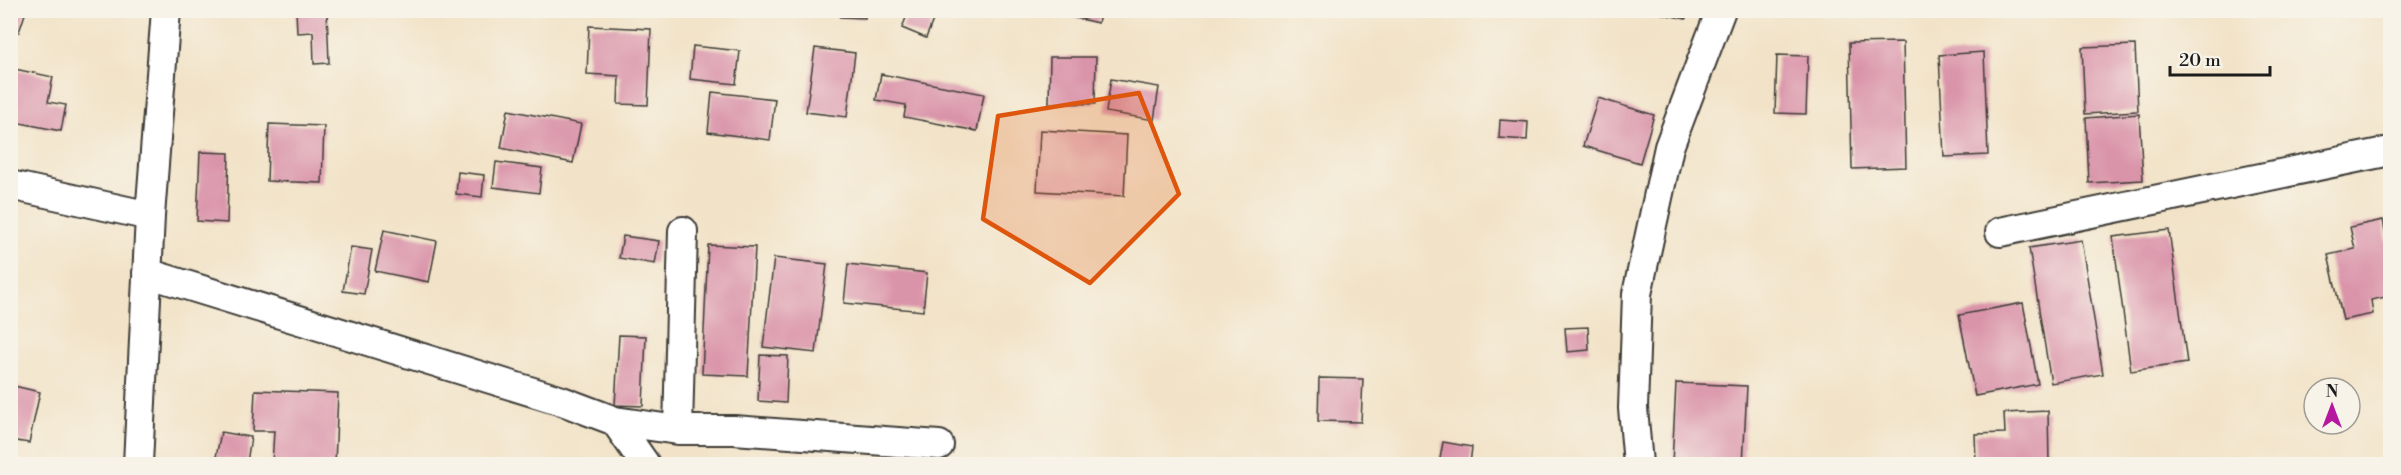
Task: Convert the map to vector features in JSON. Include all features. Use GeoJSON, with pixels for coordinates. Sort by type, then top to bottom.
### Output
{"type":"FeatureCollection","features":[{"type":"Feature","properties":{"kind":"street"},"geometry":{"type":"LineString","coordinates":[[138,465],[150,216],[166,10]]}},
{"type":"Feature","properties":{"kind":"street"},"geometry":{"type":"LineString","coordinates":[[1638,465],[1633,408],[1637,294],[1669,147],[1721,10]]}},
{"type":"Feature","properties":{"kind":"street"},"geometry":{"type":"LineString","coordinates":[[2000,232],[2391,151]]}},
{"type":"Feature","properties":{"kind":"street"},"geometry":{"type":"LineString","coordinates":[[10,185],[150,216]]}},
{"type":"Feature","properties":{"kind":"street"},"geometry":{"type":"LineString","coordinates":[[678,430],[683,231]]}},
{"type":"Feature","properties":{"kind":"street"},"geometry":{"type":"LineString","coordinates":[[147,273],[562,401],[615,421],[678,430],[734,430],[939,445]]}},
{"type":"Feature","properties":{"kind":"street"},"geometry":{"type":"LineString","coordinates":[[615,421],[645,465]]}},
{"type":"Feature","properties":{"kind":"highlighted area"},"geometry":{"type":"Polygon","coordinates":[[[1139,93],[1179,194],[1090,283],[983,219],[998,116],[1139,93]]]}},
{"type":"Feature","properties":{"kind":"building"},"geometry":{"type":"Polygon","coordinates":[[[10,10],[25,14],[19,32],[10,29],[10,10]]]}},
{"type":"Feature","properties":{"kind":"building"},"geometry":{"type":"Polygon","coordinates":[[[296,10],[327,10],[329,63],[314,64],[313,32],[297,33],[296,10]]]}},
{"type":"Feature","properties":{"kind":"building"},"geometry":{"type":"Polygon","coordinates":[[[840,10],[865,10],[865,18],[840,17],[840,10]]]}},
{"type":"Feature","properties":{"kind":"building"},"geometry":{"type":"Polygon","coordinates":[[[909,10],[937,10],[926,38],[902,28],[909,10]]]}},
{"type":"Feature","properties":{"kind":"building"},"geometry":{"type":"Polygon","coordinates":[[[1060,10],[1101,10],[1098,23],[1059,14],[1060,10]]]}},
{"type":"Feature","properties":{"kind":"building"},"geometry":{"type":"Polygon","coordinates":[[[1645,10],[1687,10],[1686,19],[1645,10]]]}},
{"type":"Feature","properties":{"kind":"building"},"geometry":{"type":"Polygon","coordinates":[[[589,26],[651,29],[648,105],[618,104],[619,76],[587,74],[589,26]]]}},
{"type":"Feature","properties":{"kind":"building"},"geometry":{"type":"Polygon","coordinates":[[[1903,42],[1906,167],[1852,169],[1849,43],[1903,42]]]}},
{"type":"Feature","properties":{"kind":"building"},"geometry":{"type":"Polygon","coordinates":[[[2135,45],[2138,111],[2085,114],[2082,47],[2135,45]]]}},
{"type":"Feature","properties":{"kind":"building"},"geometry":{"type":"Polygon","coordinates":[[[693,46],[740,51],[736,84],[690,79],[693,46]]]}},
{"type":"Feature","properties":{"kind":"building"},"geometry":{"type":"Polygon","coordinates":[[[815,48],[855,53],[847,117],[806,112],[815,48]]]}},
{"type":"Feature","properties":{"kind":"building"},"geometry":{"type":"Polygon","coordinates":[[[1984,52],[1988,155],[1944,157],[1939,55],[1984,52]]]}},
{"type":"Feature","properties":{"kind":"building"},"geometry":{"type":"Polygon","coordinates":[[[1777,55],[1808,56],[1806,114],[1775,113],[1777,55]]]}},
{"type":"Feature","properties":{"kind":"building"},"geometry":{"type":"Polygon","coordinates":[[[1050,57],[1096,57],[1095,104],[1049,103],[1050,57]]]}},
{"type":"Feature","properties":{"kind":"building"},"geometry":{"type":"Polygon","coordinates":[[[10,68],[53,77],[48,102],[66,105],[61,131],[10,121],[10,68]]]}},
{"type":"Feature","properties":{"kind":"building"},"geometry":{"type":"Polygon","coordinates":[[[881,74],[984,94],[977,131],[904,117],[906,105],[876,100],[881,74]]]}},
{"type":"Feature","properties":{"kind":"building"},"geometry":{"type":"Polygon","coordinates":[[[1111,79],[1159,87],[1154,120],[1106,112],[1111,79]]]}},
{"type":"Feature","properties":{"kind":"building"},"geometry":{"type":"Polygon","coordinates":[[[712,92],[775,99],[770,140],[708,132],[712,92]]]}},
{"type":"Feature","properties":{"kind":"building"},"geometry":{"type":"Polygon","coordinates":[[[1598,98],[1654,115],[1640,163],[1583,146],[1598,98]]]}},
{"type":"Feature","properties":{"kind":"building"},"geometry":{"type":"Polygon","coordinates":[[[508,110],[581,124],[573,163],[501,148],[508,110]]]}},
{"type":"Feature","properties":{"kind":"building"},"geometry":{"type":"Polygon","coordinates":[[[2139,114],[2143,180],[2089,183],[2086,118],[2139,114]]]}},
{"type":"Feature","properties":{"kind":"building"},"geometry":{"type":"Polygon","coordinates":[[[1500,120],[1528,122],[1527,140],[1499,138],[1500,120]]]}},
{"type":"Feature","properties":{"kind":"building"},"geometry":{"type":"Polygon","coordinates":[[[269,124],[324,126],[322,183],[267,181],[269,124]]]}},
{"type":"Feature","properties":{"kind":"building"},"geometry":{"type":"Polygon","coordinates":[[[1040,130],[1127,135],[1124,196],[1037,191],[1040,130]]]}},
{"type":"Feature","properties":{"kind":"building"},"geometry":{"type":"Polygon","coordinates":[[[200,152],[229,153],[227,223],[197,221],[200,152]]]}},
{"type":"Feature","properties":{"kind":"building"},"geometry":{"type":"Polygon","coordinates":[[[496,162],[542,168],[539,193],[493,187],[496,162]]]}},
{"type":"Feature","properties":{"kind":"building"},"geometry":{"type":"Polygon","coordinates":[[[458,172],[484,175],[482,197],[456,194],[458,172]]]}},
{"type":"Feature","properties":{"kind":"building"},"geometry":{"type":"Polygon","coordinates":[[[2383,220],[2387,241],[2390,241],[2390,296],[2371,300],[2373,314],[2343,320],[2328,255],[2355,249],[2350,227],[2383,220]]]}},
{"type":"Feature","properties":{"kind":"building"},"geometry":{"type":"Polygon","coordinates":[[[384,230],[437,241],[429,282],[375,271],[384,230]]]}},
{"type":"Feature","properties":{"kind":"building"},"geometry":{"type":"Polygon","coordinates":[[[2169,230],[2187,363],[2131,371],[2113,237],[2169,230]]]}},
{"type":"Feature","properties":{"kind":"building"},"geometry":{"type":"Polygon","coordinates":[[[623,236],[659,241],[655,264],[619,258],[623,236]]]}},
{"type":"Feature","properties":{"kind":"building"},"geometry":{"type":"Polygon","coordinates":[[[2081,240],[2103,374],[2051,383],[2029,248],[2081,240]]]}},
{"type":"Feature","properties":{"kind":"building"},"geometry":{"type":"Polygon","coordinates":[[[708,245],[755,247],[748,376],[702,374],[708,245]]]}},
{"type":"Feature","properties":{"kind":"building"},"geometry":{"type":"Polygon","coordinates":[[[351,247],[372,250],[364,294],[343,291],[351,247]]]}},
{"type":"Feature","properties":{"kind":"building"},"geometry":{"type":"Polygon","coordinates":[[[774,258],[827,264],[816,353],[763,347],[774,258]]]}},
{"type":"Feature","properties":{"kind":"building"},"geometry":{"type":"Polygon","coordinates":[[[848,264],[927,273],[923,311],[844,303],[848,264]]]}},
{"type":"Feature","properties":{"kind":"building"},"geometry":{"type":"Polygon","coordinates":[[[2023,303],[2038,384],[1975,396],[1959,315],[2023,303]]]}},
{"type":"Feature","properties":{"kind":"building"},"geometry":{"type":"Polygon","coordinates":[[[1588,327],[1589,350],[1567,352],[1565,328],[1588,327]]]}},
{"type":"Feature","properties":{"kind":"building"},"geometry":{"type":"Polygon","coordinates":[[[619,335],[646,336],[643,406],[615,405],[619,335]]]}},
{"type":"Feature","properties":{"kind":"building"},"geometry":{"type":"Polygon","coordinates":[[[760,355],[788,356],[786,403],[758,401],[760,355]]]}},
{"type":"Feature","properties":{"kind":"building"},"geometry":{"type":"Polygon","coordinates":[[[1319,378],[1363,379],[1361,422],[1318,421],[1319,378]]]}},
{"type":"Feature","properties":{"kind":"building"},"geometry":{"type":"Polygon","coordinates":[[[1676,383],[1747,386],[1743,464],[1672,464],[1676,383]]]}},
{"type":"Feature","properties":{"kind":"building"},"geometry":{"type":"Polygon","coordinates":[[[10,385],[40,392],[29,443],[10,440],[10,385]]]}},
{"type":"Feature","properties":{"kind":"building"},"geometry":{"type":"Polygon","coordinates":[[[255,390],[338,393],[335,464],[272,464],[274,431],[253,431],[255,390]]]}},
{"type":"Feature","properties":{"kind":"building"},"geometry":{"type":"Polygon","coordinates":[[[2048,411],[2049,464],[1976,464],[1975,434],[2005,433],[2004,413],[2048,411]]]}},
{"type":"Feature","properties":{"kind":"building"},"geometry":{"type":"Polygon","coordinates":[[[221,432],[251,437],[247,462],[216,457],[221,432]]]}},
{"type":"Feature","properties":{"kind":"building"},"geometry":{"type":"Polygon","coordinates":[[[1443,442],[1472,447],[1470,464],[1439,464],[1443,442]]]}}]}
